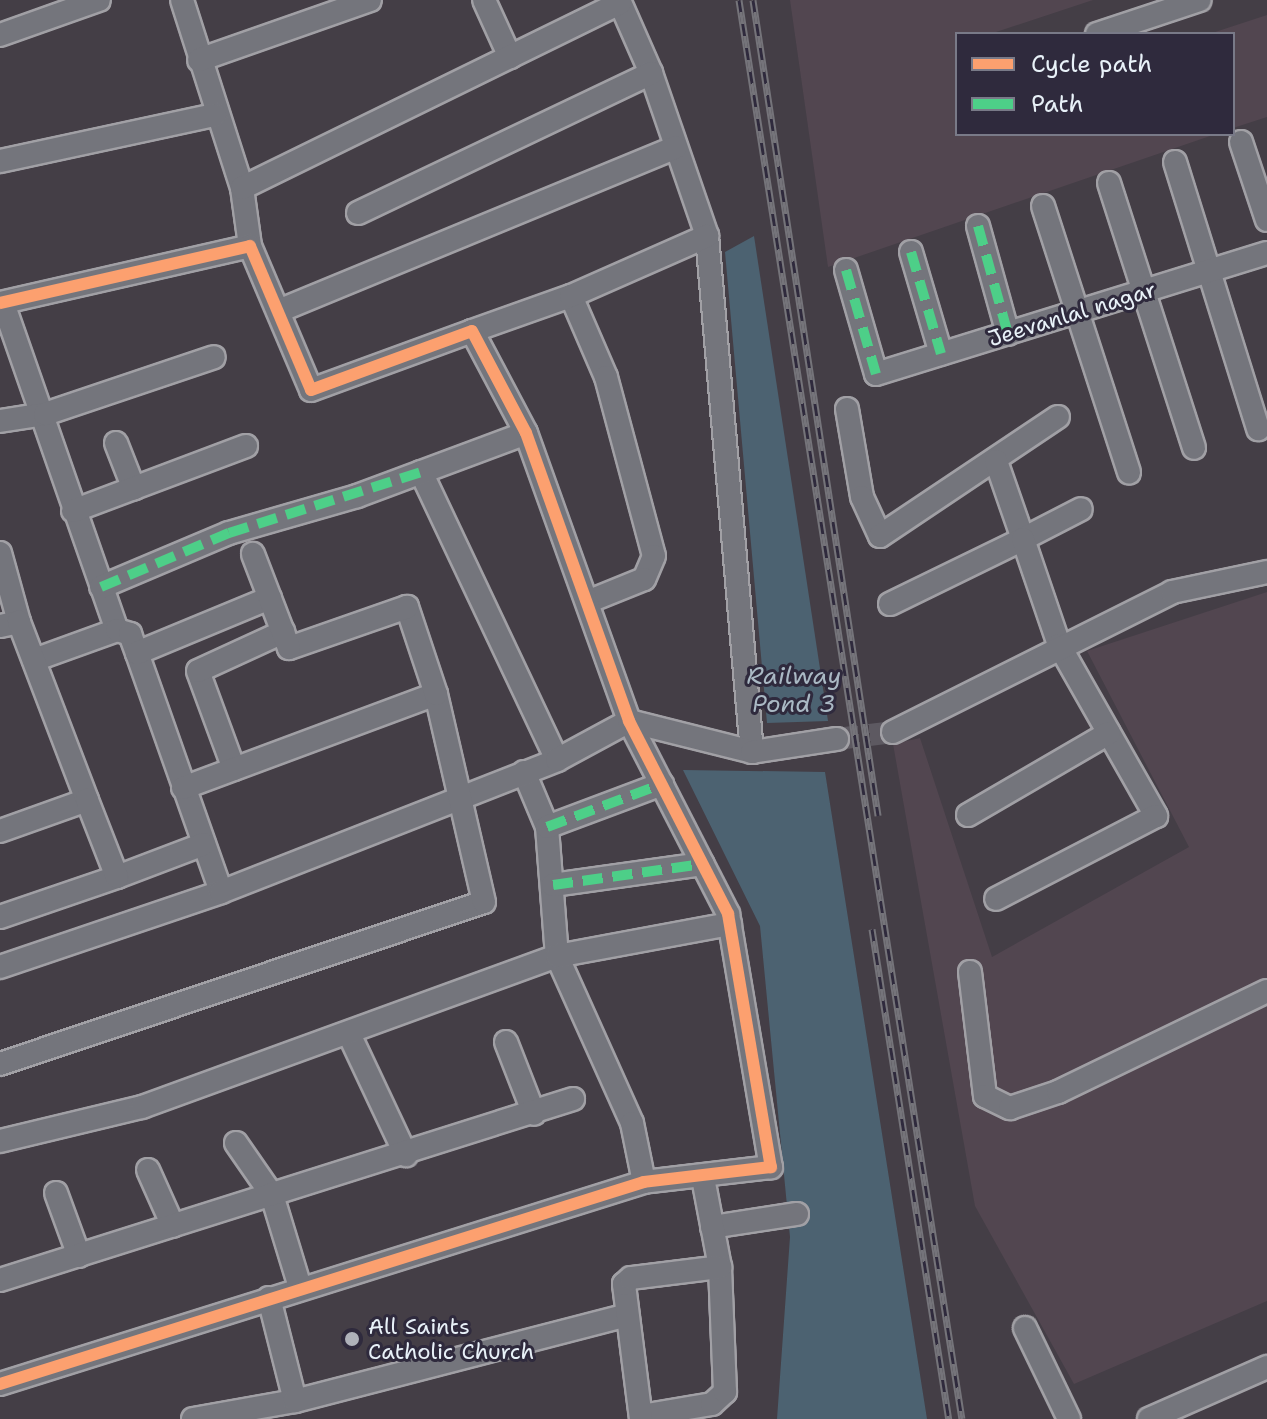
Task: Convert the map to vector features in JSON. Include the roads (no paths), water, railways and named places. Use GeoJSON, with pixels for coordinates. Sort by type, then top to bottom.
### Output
{"type":"FeatureCollection","features":[{"type":"Feature","properties":{"kind":"street"},"geometry":{"type":"LineString","coordinates":[[0,35],[99,0]]}},
{"type":"Feature","properties":{"kind":"street"},"geometry":{"type":"LineString","coordinates":[[182,0],[215,115],[242,188],[250,246],[281,310],[311,390],[571,296],[707,236]]}},
{"type":"Feature","properties":{"kind":"street"},"geometry":{"type":"LineString","coordinates":[[199,60],[370,0]]}},
{"type":"Feature","properties":{"kind":"street"},"geometry":{"type":"LineString","coordinates":[[484,0],[510,57]]}},
{"type":"Feature","properties":{"kind":"street"},"geometry":{"type":"LineString","coordinates":[[1103,32],[1200,0]]}},
{"type":"Feature","properties":{"kind":"street"},"geometry":{"type":"LineString","coordinates":[[242,188],[620,1],[651,73],[707,236],[752,752]]}},
{"type":"Feature","properties":{"kind":"street"},"geometry":{"type":"LineString","coordinates":[[358,213],[651,73]]}},
{"type":"Feature","properties":{"kind":"street"},"geometry":{"type":"LineString","coordinates":[[0,161],[215,115]]}},
{"type":"Feature","properties":{"kind":"street"},"geometry":{"type":"LineString","coordinates":[[1241,142],[1267,220]]}},
{"type":"Feature","properties":{"kind":"street"},"geometry":{"type":"LineString","coordinates":[[281,310],[676,147]]}},
{"type":"Feature","properties":{"kind":"street"},"geometry":{"type":"LineString","coordinates":[[1175,162],[1258,429]]}},
{"type":"Feature","properties":{"kind":"street"},"geometry":{"type":"LineString","coordinates":[[1109,183],[1194,448]]}},
{"type":"Feature","properties":{"kind":"street"},"geometry":{"type":"LineString","coordinates":[[1043,206],[1074,314],[1129,472]]}},
{"type":"Feature","properties":{"kind":"street"},"geometry":{"type":"LineString","coordinates":[[978,226],[1008,334]]}},
{"type":"Feature","properties":{"kind":"street"},"geometry":{"type":"LineString","coordinates":[[117,630],[73,511],[45,414],[1,303],[250,246]]}},
{"type":"Feature","properties":{"kind":"street"},"geometry":{"type":"LineString","coordinates":[[911,252],[941,354]]}},
{"type":"Feature","properties":{"kind":"street","name":"Jeevanlal nagar"},"geometry":{"type":"LineString","coordinates":[[846,270],[876,374],[1267,253]]}},
{"type":"Feature","properties":{"kind":"street"},"geometry":{"type":"LineString","coordinates":[[571,296],[606,377],[654,556],[644,579],[587,602]]}},
{"type":"Feature","properties":{"kind":"street"},"geometry":{"type":"LineString","coordinates":[[0,1384],[300,1287],[644,1182],[703,1178],[771,1167],[730,924],[703,864],[629,721],[526,433],[472,331]]}},
{"type":"Feature","properties":{"kind":"street"},"geometry":{"type":"LineString","coordinates":[[0,421],[45,414],[214,357]]}},
{"type":"Feature","properties":{"kind":"street"},"geometry":{"type":"LineString","coordinates":[[847,409],[862,497],[880,536],[1058,417]]}},
{"type":"Feature","properties":{"kind":"street"},"geometry":{"type":"LineString","coordinates":[[101,587],[229,533],[421,472],[526,433]]}},
{"type":"Feature","properties":{"kind":"street"},"geometry":{"type":"LineString","coordinates":[[116,443],[134,489]]}},
{"type":"Feature","properties":{"kind":"street"},"geometry":{"type":"LineString","coordinates":[[73,511],[246,446]]}},
{"type":"Feature","properties":{"kind":"street"},"geometry":{"type":"LineString","coordinates":[[996,461],[1059,645],[1156,816],[996,899]]}},
{"type":"Feature","properties":{"kind":"street"},"geometry":{"type":"LineString","coordinates":[[421,472],[557,760]]}},
{"type":"Feature","properties":{"kind":"street"},"geometry":{"type":"LineString","coordinates":[[890,604],[1081,509]]}},
{"type":"Feature","properties":{"kind":"street"},"geometry":{"type":"LineString","coordinates":[[0,553],[10,624],[34,660],[117,877]]}},
{"type":"Feature","properties":{"kind":"street"},"geometry":{"type":"LineString","coordinates":[[0,1064],[484,902],[436,694],[407,607],[289,648],[253,554]]}},
{"type":"Feature","properties":{"kind":"street"},"geometry":{"type":"LineString","coordinates":[[893,732],[972,695],[1059,645],[1172,592],[1267,572]]}},
{"type":"Feature","properties":{"kind":"street"},"geometry":{"type":"LineString","coordinates":[[137,653],[270,598]]}},
{"type":"Feature","properties":{"kind":"street"},"geometry":{"type":"LineString","coordinates":[[34,660],[117,630],[130,634],[221,892]]}},
{"type":"Feature","properties":{"kind":"street"},"geometry":{"type":"LineString","coordinates":[[234,769],[198,671],[283,632]]}},
{"type":"Feature","properties":{"kind":"street"},"geometry":{"type":"LineString","coordinates":[[183,788],[436,694]]}},
{"type":"Feature","properties":{"kind":"street"},"geometry":{"type":"LineString","coordinates":[[0,967],[221,892],[461,795],[557,760],[629,721],[752,752],[837,739]]}},
{"type":"Feature","properties":{"kind":"street"},"geometry":{"type":"LineString","coordinates":[[968,815],[1109,733]]}},
{"type":"Feature","properties":{"kind":"street"},"geometry":{"type":"LineString","coordinates":[[524,772],[547,827],[557,956],[632,1123],[644,1182]]}},
{"type":"Feature","properties":{"kind":"street"},"geometry":{"type":"LineString","coordinates":[[547,827],[662,784]]}},
{"type":"Feature","properties":{"kind":"street"},"geometry":{"type":"LineString","coordinates":[[0,831],[87,800]]}},
{"type":"Feature","properties":{"kind":"street"},"geometry":{"type":"LineString","coordinates":[[0,917],[204,844]]}},
{"type":"Feature","properties":{"kind":"street"},"geometry":{"type":"LineString","coordinates":[[553,885],[703,864]]}},
{"type":"Feature","properties":{"kind":"street"},"geometry":{"type":"LineString","coordinates":[[0,1141],[142,1107],[557,956],[730,924]]}},
{"type":"Feature","properties":{"kind":"street"},"geometry":{"type":"LineString","coordinates":[[970,972],[985,1096],[1010,1108],[1072,1086],[1267,991]]}},
{"type":"Feature","properties":{"kind":"street"},"geometry":{"type":"LineString","coordinates":[[349,1034],[406,1155]]}},
{"type":"Feature","properties":{"kind":"street"},"geometry":{"type":"LineString","coordinates":[[506,1042],[534,1114]]}},
{"type":"Feature","properties":{"kind":"street"},"geometry":{"type":"LineString","coordinates":[[0,1280],[406,1155],[573,1099]]}},
{"type":"Feature","properties":{"kind":"street"},"geometry":{"type":"LineString","coordinates":[[236,1143],[272,1195],[300,1287]]}},
{"type":"Feature","properties":{"kind":"street"},"geometry":{"type":"LineString","coordinates":[[148,1170],[173,1226]]}},
{"type":"Feature","properties":{"kind":"street"},"geometry":{"type":"LineString","coordinates":[[703,1178],[720,1267],[725,1392],[712,1404],[641,1417],[623,1290],[628,1280],[720,1267]]}},
{"type":"Feature","properties":{"kind":"street"},"geometry":{"type":"LineString","coordinates":[[56,1193],[79,1256]]}},
{"type":"Feature","properties":{"kind":"street"},"geometry":{"type":"LineString","coordinates":[[712,1227],[797,1214]]}},
{"type":"Feature","properties":{"kind":"street"},"geometry":{"type":"LineString","coordinates":[[269,1298],[295,1401]]}},
{"type":"Feature","properties":{"kind":"street"},"geometry":{"type":"LineString","coordinates":[[193,1419],[295,1401],[627,1315]]}},
{"type":"Feature","properties":{"kind":"street"},"geometry":{"type":"LineString","coordinates":[[1025,1328],[1069,1419]]}},
{"type":"Feature","properties":{"kind":"street"},"geometry":{"type":"LineString","coordinates":[[1149,1419],[1267,1367]]}},
{"type":"Feature","properties":{"kind":"water","name":"Railway Pond 3"},"geometry":{"type":"Polygon","coordinates":[[[754,236],[828,721],[767,723],[725,252],[754,236]]]}},
{"type":"Feature","properties":{"kind":"water"},"geometry":{"type":"Polygon","coordinates":[[[683,770],[825,772],[927,1419],[777,1419],[790,1237],[760,926],[683,770]]]}},
{"type":"Feature","properties":{"kind":"tunnel"},"geometry":{"type":"LineString","coordinates":[[837,739],[893,732]]}},
{"type":"Feature","properties":{"kind":"railway"},"geometry":{"type":"LineString","coordinates":[[739,0],[962,1419]]}},
{"type":"Feature","properties":{"kind":"railway"},"geometry":{"type":"LineString","coordinates":[[753,0],[878,815]]}},
{"type":"Feature","properties":{"kind":"railway"},"geometry":{"type":"LineString","coordinates":[[872,929],[949,1419]]}},
{"type":"Feature","properties":{"kind":"place","name":"All Saints Catholic Church"},"geometry":{"type":"Point","coordinates":[352,1339]}}]}
